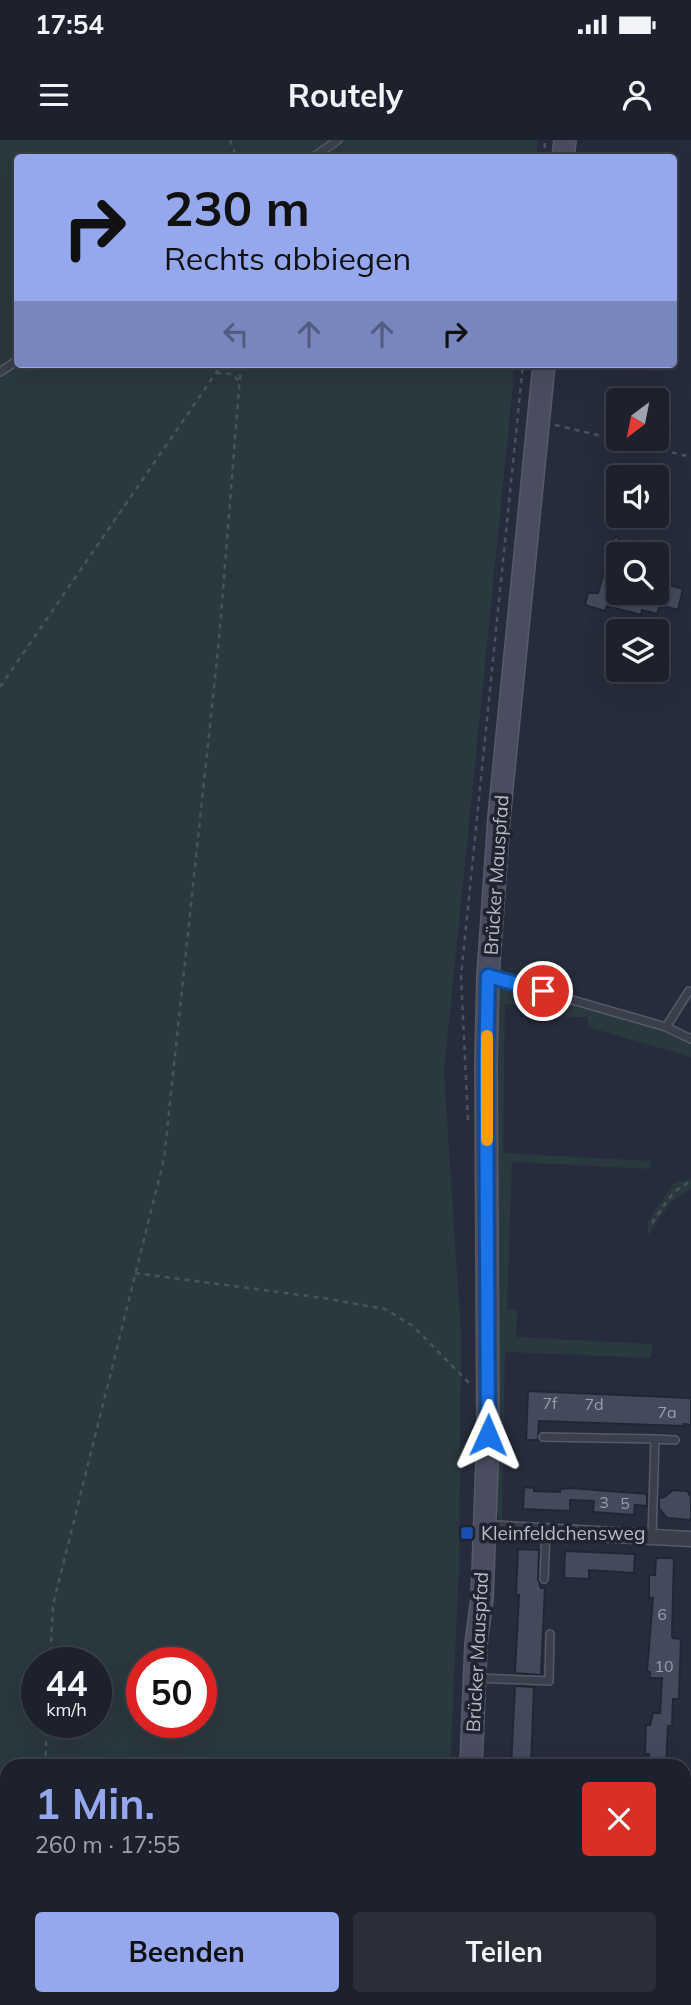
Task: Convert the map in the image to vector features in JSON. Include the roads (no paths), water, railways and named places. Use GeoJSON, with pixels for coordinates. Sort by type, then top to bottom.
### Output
{"type":"FeatureCollection","features":[{"type":"Feature","properties":{"kind":"main road","name":"Brücker Mauspfad"},"geometry":{"type":"LineString","coordinates":[[471,1759],[477,1628],[482,1599],[488,1411],[488,976],[499,818],[544,368]]}},
{"type":"Feature","properties":{"kind":"street"},"geometry":{"type":"LineString","coordinates":[[484,1528],[691,1539]]}},
{"type":"Feature","properties":{"kind":"lane"},"geometry":{"type":"LineString","coordinates":[[318,154],[338,140]]}},
{"type":"Feature","properties":{"kind":"lane"},"geometry":{"type":"LineString","coordinates":[[488,976],[666,1027],[691,1039]]}},
{"type":"Feature","properties":{"kind":"lane"},"geometry":{"type":"LineString","coordinates":[[519,984],[528,997],[549,1004]]}},
{"type":"Feature","properties":{"kind":"lane"},"geometry":{"type":"LineString","coordinates":[[666,1027],[689,991]]}},
{"type":"Feature","properties":{"kind":"lane"},"geometry":{"type":"LineString","coordinates":[[544,1437],[675,1440]]}},
{"type":"Feature","properties":{"kind":"lane"},"geometry":{"type":"LineString","coordinates":[[652,1536],[655,1439]]}},
{"type":"Feature","properties":{"kind":"lane"},"geometry":{"type":"LineString","coordinates":[[544,1579],[545,1531]]}},
{"type":"Feature","properties":{"kind":"lane"},"geometry":{"type":"LineString","coordinates":[[475,1678],[549,1681],[550,1634]]}},
{"type":"Feature","properties":{"kind":"place","name":"Kleinfeldchensweg"},"geometry":{"type":"Point","coordinates":[467,1533]}}]}
